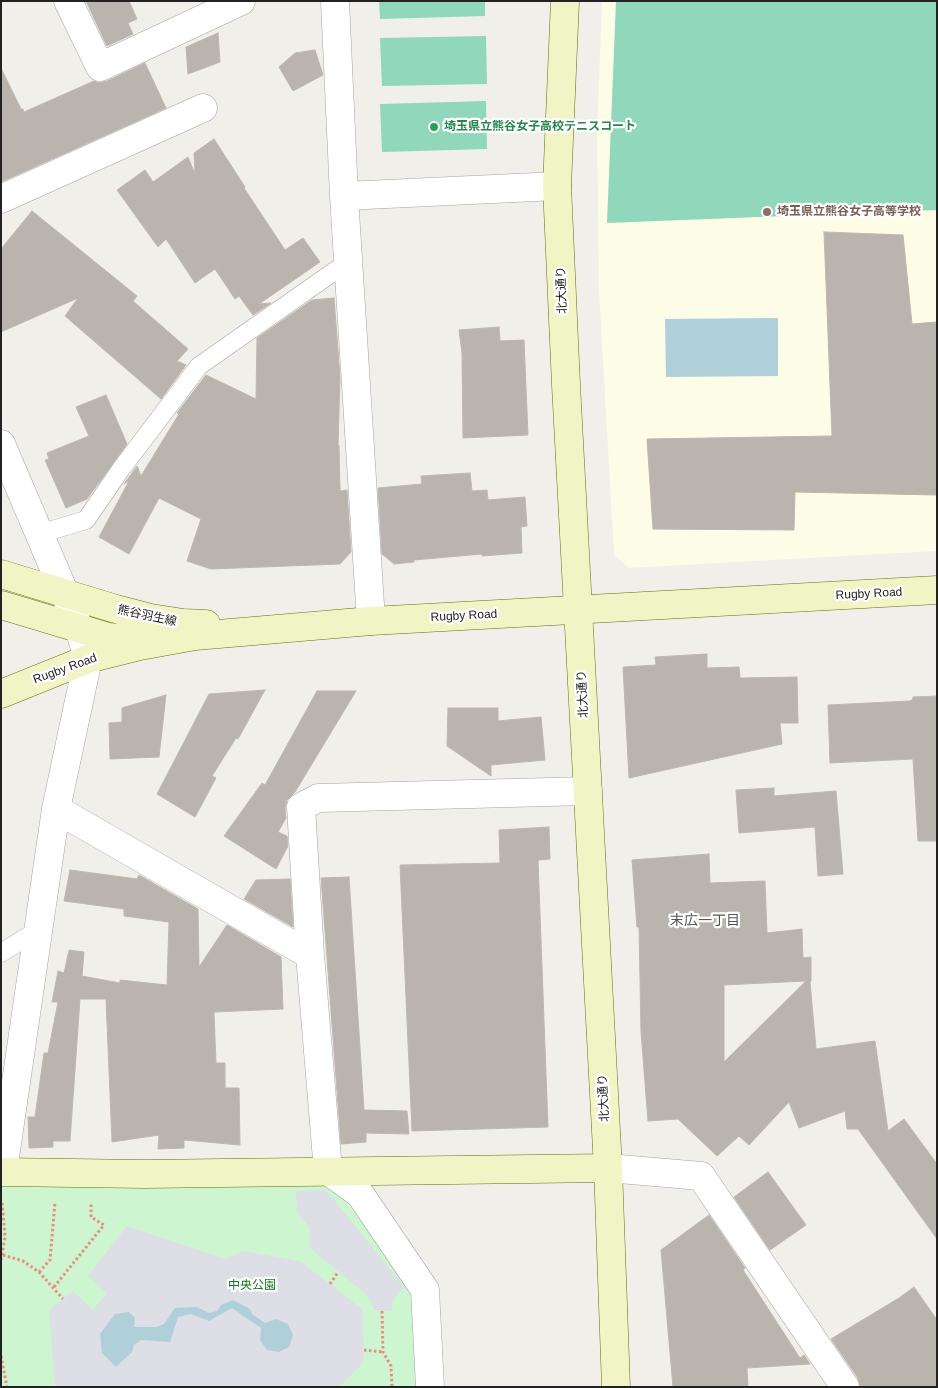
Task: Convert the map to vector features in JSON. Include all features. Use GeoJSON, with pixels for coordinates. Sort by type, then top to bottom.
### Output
{"type":"FeatureCollection","features":[{"type":"Feature","properties":{"kind":"street"},"geometry":{"type":"LineString","coordinates":[[68,1],[100,67],[241,1]]}},
{"type":"Feature","properties":{"kind":"street"},"geometry":{"type":"LineString","coordinates":[[336,1],[344,196],[371,621]]}},
{"type":"Feature","properties":{"kind":"street","name":"北大通り"},"geometry":{"type":"LineString","coordinates":[[564,1],[557,186],[608,1168],[616,1387]]}},
{"type":"Feature","properties":{"kind":"street"},"geometry":{"type":"LineString","coordinates":[[1,199],[203,108]]}},
{"type":"Feature","properties":{"kind":"street"},"geometry":{"type":"LineString","coordinates":[[344,196],[557,186]]}},
{"type":"Feature","properties":{"kind":"street"},"geometry":{"type":"LineString","coordinates":[[1,444],[79,628],[88,659],[56,808],[2,1172],[145,1174],[608,1168],[701,1176],[845,1387]]}},
{"type":"Feature","properties":{"kind":"street","name":"熊谷羽生線"},"geometry":{"type":"LineString","coordinates":[[1,574],[125,611],[183,623],[298,627]]}},
{"type":"Feature","properties":{"kind":"street","name":"Rugby Road"},"geometry":{"type":"LineString","coordinates":[[1,694],[88,659],[140,646],[194,636],[371,621],[937,590]]}},
{"type":"Feature","properties":{"kind":"street","name":"熊谷羽生線"},"geometry":{"type":"LineString","coordinates":[[1,605],[108,637],[128,639],[194,636]]}},
{"type":"Feature","properties":{"kind":"street"},"geometry":{"type":"LineString","coordinates":[[430,1387],[425,1290],[360,1194],[328,1171],[310,955],[301,807],[318,798],[588,791]]}},
{"type":"Feature","properties":{"kind":"street"},"geometry":{"type":"LineString","coordinates":[[56,808],[310,955]]}},
{"type":"Feature","properties":{"kind":"lane"},"geometry":{"type":"LineString","coordinates":[[39,534],[86,520],[199,366],[349,261]]}},
{"type":"Feature","properties":{"kind":"lane"},"geometry":{"type":"LineString","coordinates":[[1,953],[38,930]]}},
{"type":"Feature","properties":{"kind":"path"},"geometry":{"type":"LineString","coordinates":[[1,1260],[4,1237],[2,1172]]}},
{"type":"Feature","properties":{"kind":"path"},"geometry":{"type":"LineString","coordinates":[[39,1272],[50,1260],[55,1200]]}},
{"type":"Feature","properties":{"kind":"path"},"geometry":{"type":"LineString","coordinates":[[54,1287],[104,1225],[91,1216],[91,1202]]}},
{"type":"Feature","properties":{"kind":"path"},"geometry":{"type":"LineString","coordinates":[[2,1255],[22,1261],[39,1272],[63,1299]]}},
{"type":"Feature","properties":{"kind":"path"},"geometry":{"type":"LineString","coordinates":[[330,1284],[338,1272]]}},
{"type":"Feature","properties":{"kind":"path"},"geometry":{"type":"LineString","coordinates":[[382,1311],[383,1352],[391,1366],[392,1387]]}},
{"type":"Feature","properties":{"kind":"path"},"geometry":{"type":"LineString","coordinates":[[364,1350],[383,1352]]}},
{"type":"Feature","properties":{"kind":"path"},"geometry":{"type":"LineString","coordinates":[[1,1356],[7,1387]]}},
{"type":"Feature","properties":{"kind":"shaded area","name":"埼玉県立熊谷女子高等学校"},"geometry":{"type":"Polygon","coordinates":[[[602,1],[937,1],[937,551],[629,568],[614,555],[599,291],[597,134],[602,1]]]}},
{"type":"Feature","properties":{"kind":"shaded area"},"geometry":{"type":"Polygon","coordinates":[[[324,1190],[332,1197],[404,1287],[393,1300],[392,1311],[374,1310],[368,1296],[309,1247],[310,1228],[297,1212],[296,1191],[324,1190]]]}},
{"type":"Feature","properties":{"kind":"shaded area"},"geometry":{"type":"Polygon","coordinates":[[[127,1226],[225,1259],[243,1251],[300,1261],[362,1309],[363,1363],[339,1387],[55,1387],[49,1310],[73,1291],[93,1310],[107,1293],[88,1276],[127,1226]]]}},
{"type":"Feature","properties":{"kind":"green space"},"geometry":{"type":"Polygon","coordinates":[[[379,1],[485,1],[485,16],[380,19],[379,1]]]}},
{"type":"Feature","properties":{"kind":"green space"},"geometry":{"type":"Polygon","coordinates":[[[616,1],[937,1],[937,210],[607,223],[616,1]]]}},
{"type":"Feature","properties":{"kind":"green space","name":"埼玉県立熊谷女子高校テニスコート"},"geometry":{"type":"Polygon","coordinates":[[[486,36],[487,84],[382,86],[380,38],[486,36]]]}},
{"type":"Feature","properties":{"kind":"green space","name":"埼玉県立熊谷女子高校テニスコート"},"geometry":{"type":"Polygon","coordinates":[[[486,101],[487,149],[382,152],[380,104],[486,101]]]}},
{"type":"Feature","properties":{"kind":"green space","name":"中央公園"},"geometry":{"type":"Polygon","coordinates":[[[326,1184],[339,1192],[414,1295],[417,1387],[1,1387],[1,1185],[326,1184]]]}},
{"type":"Feature","properties":{"kind":"water"},"geometry":{"type":"Polygon","coordinates":[[[778,318],[778,376],[666,377],[665,319],[778,318]]]}},
{"type":"Feature","properties":{"kind":"water"},"geometry":{"type":"Polygon","coordinates":[[[233,1300],[250,1309],[252,1314],[265,1323],[276,1319],[288,1324],[293,1335],[289,1347],[279,1352],[267,1350],[260,1340],[261,1328],[232,1308],[209,1321],[191,1314],[178,1317],[170,1342],[141,1340],[134,1345],[132,1352],[116,1367],[102,1353],[100,1334],[115,1314],[129,1312],[135,1318],[134,1327],[157,1327],[164,1324],[175,1308],[197,1307],[209,1313],[217,1311],[221,1305],[233,1300]]]}},
{"type":"Feature","properties":{"kind":"building"},"geometry":{"type":"Polygon","coordinates":[[[86,1],[129,1],[137,19],[128,23],[133,34],[107,46],[86,1]]]}},
{"type":"Feature","properties":{"kind":"building"},"geometry":{"type":"Polygon","coordinates":[[[218,33],[220,62],[188,74],[186,47],[218,33]]]}},
{"type":"Feature","properties":{"kind":"building"},"geometry":{"type":"Polygon","coordinates":[[[315,50],[323,75],[293,91],[279,67],[295,53],[315,50]]]}},
{"type":"Feature","properties":{"kind":"building"},"geometry":{"type":"Polygon","coordinates":[[[145,63],[166,108],[1,182],[1,68],[24,112],[94,81],[99,83],[107,81],[145,63]]]}},
{"type":"Feature","properties":{"kind":"building"},"geometry":{"type":"Polygon","coordinates":[[[214,139],[285,250],[303,238],[320,262],[259,304],[271,303],[253,315],[239,296],[235,299],[215,269],[195,283],[166,239],[158,247],[117,190],[145,170],[153,182],[188,157],[195,174],[194,153],[214,139]]]}},
{"type":"Feature","properties":{"kind":"building"},"geometry":{"type":"Polygon","coordinates":[[[32,211],[137,296],[133,301],[188,349],[177,361],[186,365],[161,399],[65,316],[78,298],[1,332],[1,249],[32,211]]]}},
{"type":"Feature","properties":{"kind":"building"},"geometry":{"type":"Polygon","coordinates":[[[824,232],[903,235],[912,324],[937,322],[937,495],[795,492],[794,530],[653,529],[647,439],[832,436],[824,232]]]}},
{"type":"Feature","properties":{"kind":"building"},"geometry":{"type":"Polygon","coordinates":[[[334,298],[340,377],[338,446],[340,491],[347,490],[351,552],[340,564],[211,569],[187,561],[201,519],[159,498],[129,554],[99,537],[129,481],[124,484],[137,466],[141,476],[179,414],[177,413],[206,375],[256,399],[257,338],[312,300],[334,298]]]}},
{"type":"Feature","properties":{"kind":"building"},"geometry":{"type":"Polygon","coordinates":[[[499,327],[500,341],[524,340],[528,435],[463,438],[462,353],[459,330],[499,327]]]}},
{"type":"Feature","properties":{"kind":"building"},"geometry":{"type":"Polygon","coordinates":[[[106,395],[127,444],[87,499],[66,508],[45,460],[49,459],[47,453],[89,436],[76,407],[106,395]]]}},
{"type":"Feature","properties":{"kind":"building"},"geometry":{"type":"Polygon","coordinates":[[[470,473],[472,491],[487,490],[488,500],[525,497],[527,526],[521,527],[522,553],[482,556],[482,554],[414,560],[414,562],[394,564],[382,554],[378,488],[422,484],[421,476],[470,473]]]}},
{"type":"Feature","properties":{"kind":"building"},"geometry":{"type":"Polygon","coordinates":[[[707,654],[707,668],[739,667],[740,678],[797,677],[798,723],[780,723],[782,744],[629,778],[623,667],[656,665],[655,657],[707,654]]]}},
{"type":"Feature","properties":{"kind":"building"},"geometry":{"type":"Polygon","coordinates":[[[265,690],[238,739],[236,738],[212,776],[216,778],[195,817],[157,794],[209,694],[265,690]]]}},
{"type":"Feature","properties":{"kind":"building"},"geometry":{"type":"Polygon","coordinates":[[[317,691],[356,691],[295,792],[287,800],[285,808],[286,818],[278,832],[287,836],[288,846],[276,869],[224,836],[262,783],[265,785],[317,691]]]}},
{"type":"Feature","properties":{"kind":"building"},"geometry":{"type":"Polygon","coordinates":[[[166,695],[159,757],[110,759],[109,723],[122,722],[122,708],[166,695]]]}},
{"type":"Feature","properties":{"kind":"building"},"geometry":{"type":"Polygon","coordinates":[[[937,696],[937,841],[918,841],[913,759],[830,763],[828,705],[910,701],[913,697],[937,696]]]}},
{"type":"Feature","properties":{"kind":"building"},"geometry":{"type":"Polygon","coordinates":[[[448,708],[498,708],[498,721],[541,717],[545,760],[491,765],[491,776],[447,746],[448,708]]]}},
{"type":"Feature","properties":{"kind":"building"},"geometry":{"type":"Polygon","coordinates":[[[774,788],[774,796],[836,791],[843,874],[818,876],[815,827],[739,833],[736,790],[774,788]]]}},
{"type":"Feature","properties":{"kind":"building"},"geometry":{"type":"Polygon","coordinates":[[[549,827],[550,859],[538,860],[548,1127],[412,1131],[400,865],[500,863],[499,830],[549,827]]]}},
{"type":"Feature","properties":{"kind":"building"},"geometry":{"type":"Polygon","coordinates":[[[709,854],[710,883],[765,881],[767,933],[802,929],[803,958],[811,957],[810,981],[816,1049],[875,1041],[888,1131],[904,1119],[937,1164],[937,1239],[858,1129],[847,1129],[845,1111],[799,1128],[789,1102],[749,1145],[739,1136],[717,1156],[678,1119],[648,1121],[641,1032],[639,927],[637,927],[632,860],[709,854]],[[806,981],[724,985],[724,1062],[806,981]]]}},
{"type":"Feature","properties":{"kind":"building"},"geometry":{"type":"Polygon","coordinates":[[[70,870],[137,879],[139,875],[198,909],[199,967],[227,925],[281,957],[283,1009],[214,1012],[216,1063],[225,1063],[225,1088],[239,1088],[240,1145],[184,1140],[184,1148],[158,1149],[159,1135],[112,1142],[106,999],[80,999],[70,1141],[53,1141],[53,1147],[29,1148],[28,1117],[35,1117],[44,1053],[48,1053],[58,1002],[52,1002],[58,971],[64,973],[69,950],[84,952],[82,976],[120,983],[120,980],[167,985],[169,922],[124,916],[124,909],[64,901],[70,870]]]}},
{"type":"Feature","properties":{"kind":"building"},"geometry":{"type":"Polygon","coordinates":[[[349,877],[364,1110],[407,1111],[409,1134],[366,1133],[366,1142],[341,1144],[321,878],[349,877]]]}},
{"type":"Feature","properties":{"kind":"building"},"geometry":{"type":"Polygon","coordinates":[[[290,879],[293,927],[244,899],[256,880],[290,879]]]}},
{"type":"Feature","properties":{"kind":"building"},"geometry":{"type":"Polygon","coordinates":[[[768,1172],[806,1225],[770,1250],[734,1197],[768,1172]]]}},
{"type":"Feature","properties":{"kind":"building"},"geometry":{"type":"Polygon","coordinates":[[[709,1215],[745,1268],[743,1270],[800,1358],[804,1355],[810,1364],[747,1368],[748,1387],[673,1387],[661,1250],[709,1215]]]}},
{"type":"Feature","properties":{"kind":"building"},"geometry":{"type":"Polygon","coordinates":[[[914,1287],[937,1320],[937,1387],[860,1387],[858,1378],[831,1339],[914,1287]]]}},
{"type":"Feature","properties":{"kind":"place","name":"埼玉県立熊谷女子高校テニスコート"},"geometry":{"type":"Point","coordinates":[434,127]}},
{"type":"Feature","properties":{"kind":"place","name":"埼玉県立熊谷女子高等学校"},"geometry":{"type":"Point","coordinates":[767,212]}},
{"type":"Feature","properties":{"kind":"district","name":"末広一丁目"},"geometry":{"type":"Point","coordinates":[705,921]}}]}
